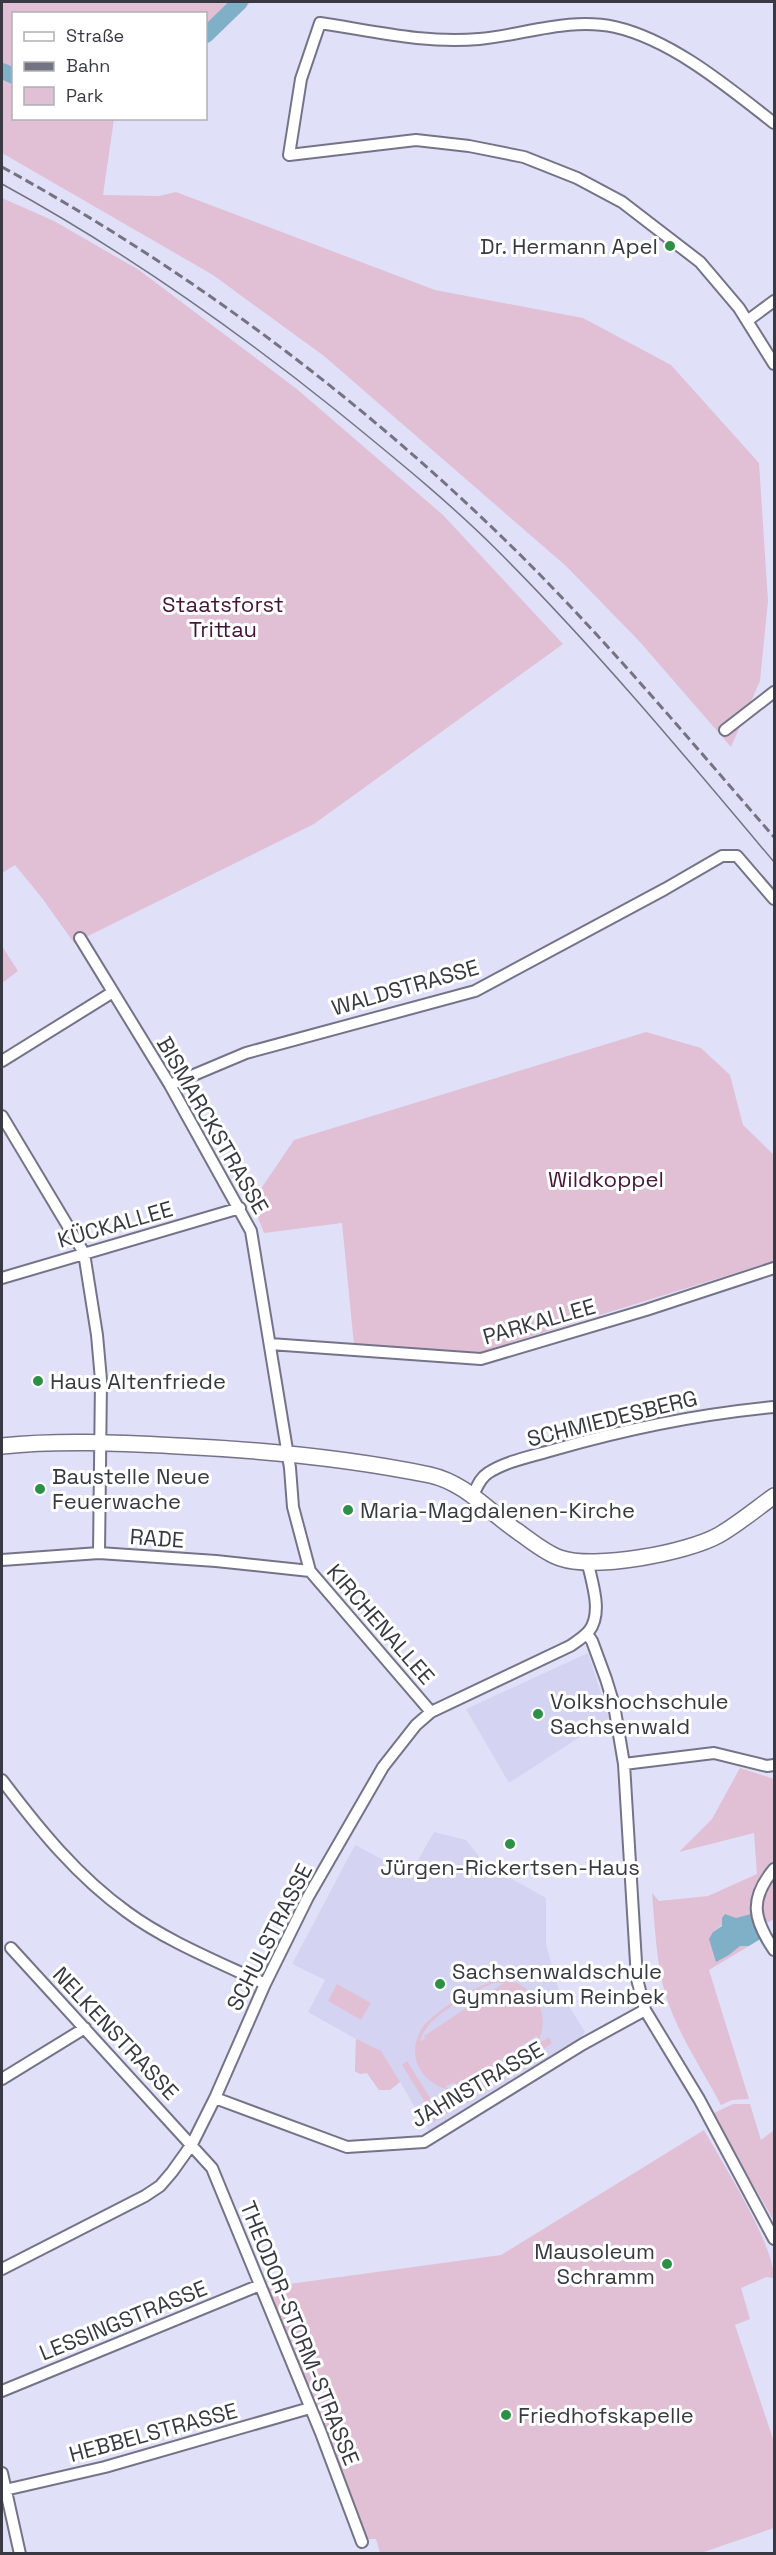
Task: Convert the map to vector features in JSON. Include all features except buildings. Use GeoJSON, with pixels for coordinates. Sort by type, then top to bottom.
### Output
{"type":"FeatureCollection","features":[{"type":"Feature","properties":{"kind":"main road"},"geometry":{"type":"LineString","coordinates":[[2,1446],[100,1442],[287,1453],[433,1476],[448,1481],[473,1496],[515,1530],[559,1558],[588,1564],[635,1558],[707,1540],[718,1535],[774,1496]]}},
{"type":"Feature","properties":{"kind":"street"},"geometry":{"type":"LineString","coordinates":[[774,123],[703,70],[652,40],[614,27],[577,25],[480,39],[430,40],[320,23],[301,78],[289,155],[416,140],[470,146],[524,157],[577,178],[622,202],[700,262],[747,321],[774,364]]}},
{"type":"Feature","properties":{"kind":"street"},"geometry":{"type":"LineString","coordinates":[[747,321],[774,301]]}},
{"type":"Feature","properties":{"kind":"street"},"geometry":{"type":"LineString","coordinates":[[725,730],[774,692]]}},
{"type":"Feature","properties":{"kind":"street","name":"WALDSTRASSE"},"geometry":{"type":"LineString","coordinates":[[170,1085],[246,1053],[475,991],[664,890],[722,856],[737,856],[774,899]]}},
{"type":"Feature","properties":{"kind":"street","name":"BISMARCKSTRASSE"},"geometry":{"type":"LineString","coordinates":[[80,938],[170,1085],[251,1231],[287,1453]]}},
{"type":"Feature","properties":{"kind":"street"},"geometry":{"type":"LineString","coordinates":[[2,1061],[113,992]]}},
{"type":"Feature","properties":{"kind":"street"},"geometry":{"type":"LineString","coordinates":[[2,1116],[84,1253],[97,1335],[101,1380],[99,1553]]}},
{"type":"Feature","properties":{"kind":"street","name":"KÜCKALLEE"},"geometry":{"type":"LineString","coordinates":[[2,1278],[240,1208]]}},
{"type":"Feature","properties":{"kind":"street","name":"PARKALLEE"},"geometry":{"type":"LineString","coordinates":[[270,1344],[481,1359],[646,1310],[774,1268]]}},
{"type":"Feature","properties":{"kind":"street","name":"SCHMIEDESBERG"},"geometry":{"type":"LineString","coordinates":[[473,1496],[479,1481],[487,1473],[544,1453],[593,1439],[704,1414],[774,1407]]}},
{"type":"Feature","properties":{"kind":"street","name":"KIRCHENALLEE"},"geometry":{"type":"LineString","coordinates":[[287,1453],[293,1507],[310,1571],[431,1712]]}},
{"type":"Feature","properties":{"kind":"street","name":"RADE"},"geometry":{"type":"LineString","coordinates":[[2,1560],[99,1553],[216,1561],[310,1571]]}},
{"type":"Feature","properties":{"kind":"street"},"geometry":{"type":"LineString","coordinates":[[588,1564],[596,1613],[587,1634],[592,1641],[614,1705],[624,1764],[637,1979],[645,2010],[699,2099],[774,2239]]}},
{"type":"Feature","properties":{"kind":"street","name":"SCHULSTRASSE"},"geometry":{"type":"LineString","coordinates":[[2,2269],[160,2186],[192,2144],[215,2098],[265,1984],[308,1897],[383,1767],[416,1725],[431,1712],[570,1646],[587,1634]]}},
{"type":"Feature","properties":{"kind":"street"},"geometry":{"type":"LineString","coordinates":[[624,1764],[714,1753],[767,1766],[774,1765]]}},
{"type":"Feature","properties":{"kind":"street"},"geometry":{"type":"LineString","coordinates":[[2,1780],[54,1846],[85,1878],[128,1913],[181,1943],[265,1984]]}},
{"type":"Feature","properties":{"kind":"street"},"geometry":{"type":"LineString","coordinates":[[774,1869],[757,1897],[756,1903],[761,1928],[774,1950]]}},
{"type":"Feature","properties":{"kind":"street","name":"NELKENSTRASSE"},"geometry":{"type":"LineString","coordinates":[[10,1948],[192,2144]]}},
{"type":"Feature","properties":{"kind":"street","name":"JAHNSTRASSE"},"geometry":{"type":"LineString","coordinates":[[215,2098],[347,2147],[424,2142],[583,2044],[645,2010]]}},
{"type":"Feature","properties":{"kind":"street"},"geometry":{"type":"LineString","coordinates":[[2,2079],[84,2028]]}},
{"type":"Feature","properties":{"kind":"street","name":"THEODOR-STORM-STRASSE"},"geometry":{"type":"LineString","coordinates":[[192,2144],[215,2174],[362,2542]]}},
{"type":"Feature","properties":{"kind":"street","name":"LESSINGSTRASSE"},"geometry":{"type":"LineString","coordinates":[[2,2391],[260,2285]]}},
{"type":"Feature","properties":{"kind":"street","name":"HEBBELSTRASSE"},"geometry":{"type":"LineString","coordinates":[[5,2490],[105,2467],[310,2408]]}},
{"type":"Feature","properties":{"kind":"street"},"geometry":{"type":"LineString","coordinates":[[2,2473],[20,2553]]}},
{"type":"Feature","properties":{"kind":"shaded area","name":"Volkshochschule Sachsenwald"},"geometry":{"type":"Polygon","coordinates":[[[588,1653],[609,1718],[509,1783],[466,1709],[588,1653]]]}},
{"type":"Feature","properties":{"kind":"shaded area","name":"Sachsenwaldschule Gymnasium Reinbek"},"geometry":{"type":"Polygon","coordinates":[[[434,1832],[466,1840],[485,1864],[546,1898],[546,1944],[558,1988],[585,2032],[576,2042],[430,2133],[400,2082],[390,2090],[379,2090],[367,2073],[360,2074],[355,2071],[356,2039],[308,2012],[325,1980],[292,1964],[355,1845],[410,1874],[434,1832]]]}},
{"type":"Feature","properties":{"kind":"shaded area"},"geometry":{"type":"Polygon","coordinates":[[[725,1914],[736,1918],[751,1914],[762,1938],[749,1946],[740,1946],[716,1962],[709,1939],[713,1932],[722,1926],[722,1918],[725,1914]]]}},
{"type":"Feature","properties":{"kind":"green space"},"geometry":{"type":"Polygon","coordinates":[[[2,2],[251,2],[207,42],[207,12],[12,12],[12,120],[114,120],[103,195],[159,196],[176,192],[435,290],[583,318],[671,365],[759,463],[768,601],[760,681],[731,747],[640,642],[566,566],[324,356],[213,275],[2,153],[2,2]]]}},
{"type":"Feature","properties":{"kind":"green space","name":"Staatsforst Trittau"},"geometry":{"type":"Polygon","coordinates":[[[2,198],[54,221],[139,270],[298,390],[443,515],[563,644],[314,824],[74,943],[15,865],[2,873],[2,198]]]}},
{"type":"Feature","properties":{"kind":"green space"},"geometry":{"type":"Polygon","coordinates":[[[2,946],[18,971],[2,983],[2,946]]]}},
{"type":"Feature","properties":{"kind":"green space","name":"Wildkoppel"},"geometry":{"type":"Polygon","coordinates":[[[646,1032],[701,1048],[730,1075],[743,1125],[774,1155],[774,1261],[481,1352],[354,1345],[342,1223],[264,1233],[252,1202],[294,1140],[646,1032]]]}},
{"type":"Feature","properties":{"kind":"green space"},"geometry":{"type":"Polygon","coordinates":[[[740,1768],[774,1779],[774,1919],[767,1923],[762,1913],[722,1918],[722,1925],[713,1932],[729,1955],[740,1945],[749,1946],[709,1970],[749,2099],[732,2100],[721,2105],[683,2037],[665,1993],[658,1956],[652,1893],[659,1901],[708,1896],[757,1874],[754,1833],[679,1852],[712,1819],[740,1768]]]}},
{"type":"Feature","properties":{"kind":"green space"},"geometry":{"type":"Polygon","coordinates":[[[500,1980],[512,1982],[531,1993],[537,2001],[543,2021],[537,2044],[549,2037],[552,2043],[434,2122],[430,2116],[465,2092],[441,2087],[422,2073],[417,2063],[416,2041],[422,2028],[436,2014],[470,1991],[500,1980]],[[494,1983],[437,2017],[430,2024],[420,2042],[425,2038],[424,2036],[504,1983],[494,1983]],[[538,2035],[458,2088],[454,2082],[445,2087],[465,2089],[485,2080],[518,2057],[538,2035]]]}},
{"type":"Feature","properties":{"kind":"green space"},"geometry":{"type":"Polygon","coordinates":[[[337,1984],[371,2003],[361,2020],[328,2001],[337,1984]]]}},
{"type":"Feature","properties":{"kind":"green space"},"geometry":{"type":"Polygon","coordinates":[[[356,2039],[381,2051],[400,2082],[390,2090],[379,2090],[367,2073],[360,2074],[355,2071],[356,2039]]]}},
{"type":"Feature","properties":{"kind":"green space"},"geometry":{"type":"Polygon","coordinates":[[[407,2061],[437,2109],[431,2112],[402,2065],[407,2061]]]}},
{"type":"Feature","properties":{"kind":"green space"},"geometry":{"type":"Polygon","coordinates":[[[733,2104],[750,2104],[761,2140],[774,2130],[774,2221],[712,2114],[733,2104]]]}},
{"type":"Feature","properties":{"kind":"green space"},"geometry":{"type":"Polygon","coordinates":[[[704,2130],[757,2225],[772,2263],[774,2278],[766,2277],[741,2288],[750,2319],[735,2325],[774,2442],[774,2528],[701,2553],[380,2553],[376,2539],[368,2539],[267,2287],[501,2255],[704,2130]]]}},
{"type":"Feature","properties":{"kind":"waterway"},"geometry":{"type":"LineString","coordinates":[[207,34],[240,2]]}},
{"type":"Feature","properties":{"kind":"waterway"},"geometry":{"type":"LineString","coordinates":[[2,71],[12,75]]}},
{"type":"Feature","properties":{"kind":"tram line"},"geometry":{"type":"LineString","coordinates":[[2,184],[90,235],[216,319],[337,411],[440,497],[479,532],[570,626],[639,703],[774,862]]}},
{"type":"Feature","properties":{"kind":"railway"},"geometry":{"type":"LineString","coordinates":[[2,167],[70,206],[201,290],[327,383],[387,433],[503,538],[574,610],[774,837]]}},
{"type":"Feature","properties":{"kind":"place","name":"Dr. Hermann Apel"},"geometry":{"type":"Point","coordinates":[670,246]}},
{"type":"Feature","properties":{"kind":"place","name":"Haus Altenfriede"},"geometry":{"type":"Point","coordinates":[38,1381]}},
{"type":"Feature","properties":{"kind":"place","name":"Baustelle Neue Feuerwache"},"geometry":{"type":"Point","coordinates":[40,1489]}},
{"type":"Feature","properties":{"kind":"place","name":"Maria-Magdalenen-Kirche"},"geometry":{"type":"Point","coordinates":[348,1510]}},
{"type":"Feature","properties":{"kind":"place","name":"Volkshochschule Sachsenwald"},"geometry":{"type":"Point","coordinates":[538,1714]}},
{"type":"Feature","properties":{"kind":"place","name":"Jürgen-Rickertsen-Haus"},"geometry":{"type":"Point","coordinates":[510,1844]}},
{"type":"Feature","properties":{"kind":"place","name":"Sachsenwaldschule Gymnasium Reinbek"},"geometry":{"type":"Point","coordinates":[440,1984]}},
{"type":"Feature","properties":{"kind":"place","name":"Mausoleum Schramm"},"geometry":{"type":"Point","coordinates":[667,2264]}},
{"type":"Feature","properties":{"kind":"place","name":"Friedhofskapelle"},"geometry":{"type":"Point","coordinates":[506,2415]}}]}
